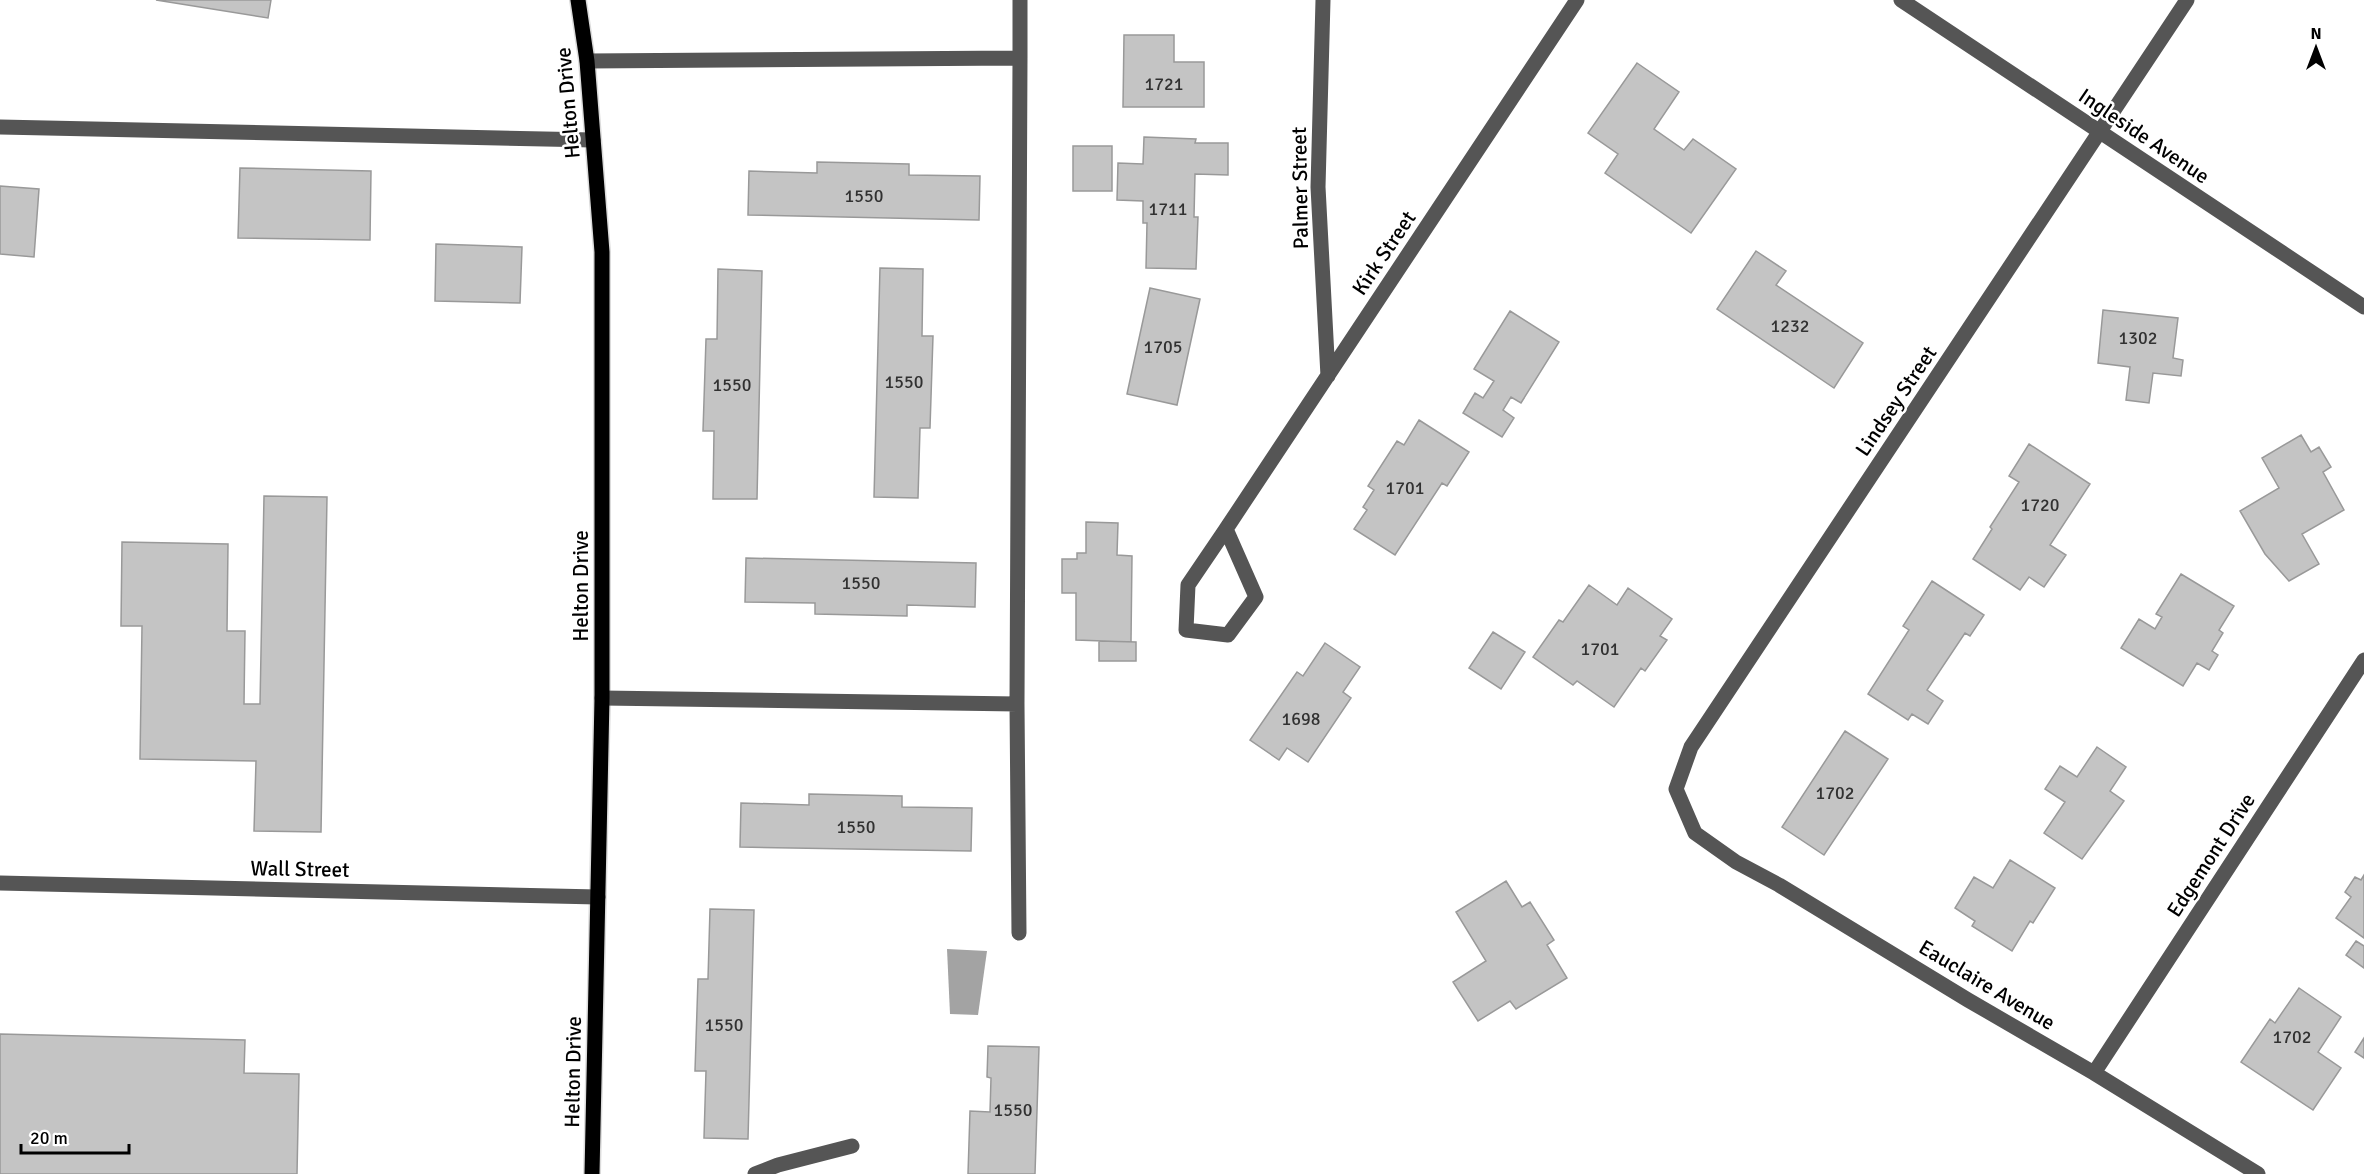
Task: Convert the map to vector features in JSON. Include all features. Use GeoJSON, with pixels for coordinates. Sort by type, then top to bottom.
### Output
{"type":"FeatureCollection","features":[{"type":"Feature","properties":{"kind":"main road","name":"Helton Drive"},"geometry":{"type":"LineString","coordinates":[[578,0],[587,61],[602,252],[602,698],[592,1174]]}},
{"type":"Feature","properties":{"kind":"street"},"geometry":{"type":"LineString","coordinates":[[1019,933],[1017,704],[1020,0]]}},
{"type":"Feature","properties":{"kind":"street","name":"Palmer Street"},"geometry":{"type":"LineString","coordinates":[[1323,0],[1318,187],[1328,376]]}},
{"type":"Feature","properties":{"kind":"street","name":"Kirk Street"},"geometry":{"type":"LineString","coordinates":[[1226,529],[1256,597],[1228,635],[1186,630],[1188,585],[1577,0]]}},
{"type":"Feature","properties":{"kind":"street","name":"Ingleside Avenue"},"geometry":{"type":"LineString","coordinates":[[1901,0],[2364,307]]}},
{"type":"Feature","properties":{"kind":"street","name":"Lindsey Street"},"geometry":{"type":"LineString","coordinates":[[1695,833],[1676,789],[1691,747],[2187,0]]}},
{"type":"Feature","properties":{"kind":"street"},"geometry":{"type":"LineString","coordinates":[[587,61],[1020,58]]}},
{"type":"Feature","properties":{"kind":"street"},"geometry":{"type":"LineString","coordinates":[[0,127],[593,140]]}},
{"type":"Feature","properties":{"kind":"street","name":"Edgemont Drive"},"geometry":{"type":"LineString","coordinates":[[2094,1072],[2364,660]]}},
{"type":"Feature","properties":{"kind":"street"},"geometry":{"type":"LineString","coordinates":[[602,698],[1017,704]]}},
{"type":"Feature","properties":{"kind":"street","name":"Eauclaire Avenue"},"geometry":{"type":"LineString","coordinates":[[1695,833],[1736,862],[1779,885],[1968,1000],[2094,1072],[2258,1174]]}},
{"type":"Feature","properties":{"kind":"street","name":"Wall Street"},"geometry":{"type":"LineString","coordinates":[[0,883],[598,897]]}},
{"type":"Feature","properties":{"kind":"street"},"geometry":{"type":"LineString","coordinates":[[755,1174],[778,1165],[852,1146]]}},
{"type":"Feature","properties":{"kind":"shaded area"},"geometry":{"type":"Polygon","coordinates":[[[947,949],[987,951],[978,1015],[950,1014],[947,949]]]}},
{"type":"Feature","properties":{"kind":"building"},"geometry":{"type":"Polygon","coordinates":[[[156,0],[271,0],[268,18],[156,0]]]}},
{"type":"Feature","properties":{"kind":"building"},"geometry":{"type":"Polygon","coordinates":[[[1124,35],[1174,35],[1174,62],[1204,62],[1204,107],[1123,107],[1124,35]]]}},
{"type":"Feature","properties":{"kind":"building"},"geometry":{"type":"Polygon","coordinates":[[[1637,63],[1679,92],[1654,129],[1684,150],[1693,139],[1736,169],[1691,233],[1605,173],[1618,154],[1588,133],[1637,63]]]}},
{"type":"Feature","properties":{"kind":"building"},"geometry":{"type":"Polygon","coordinates":[[[1144,137],[1196,139],[1195,143],[1228,143],[1228,175],[1195,174],[1194,217],[1198,217],[1196,269],[1146,268],[1147,223],[1143,223],[1143,201],[1117,200],[1118,163],[1143,164],[1144,137]]]}},
{"type":"Feature","properties":{"kind":"building"},"geometry":{"type":"Polygon","coordinates":[[[1073,146],[1112,146],[1112,191],[1073,191],[1073,146]]]}},
{"type":"Feature","properties":{"kind":"building"},"geometry":{"type":"Polygon","coordinates":[[[817,162],[909,164],[909,175],[980,176],[979,220],[748,215],[749,171],[817,173],[817,162]]]}},
{"type":"Feature","properties":{"kind":"building"},"geometry":{"type":"Polygon","coordinates":[[[240,168],[371,171],[370,240],[238,238],[240,168]]]}},
{"type":"Feature","properties":{"kind":"building"},"geometry":{"type":"Polygon","coordinates":[[[0,186],[39,189],[34,257],[0,254],[0,186]]]}},
{"type":"Feature","properties":{"kind":"building"},"geometry":{"type":"Polygon","coordinates":[[[436,244],[522,247],[520,303],[435,301],[436,244]]]}},
{"type":"Feature","properties":{"kind":"building"},"geometry":{"type":"Polygon","coordinates":[[[1756,251],[1786,271],[1776,285],[1863,343],[1834,388],[1717,309],[1756,251]]]}},
{"type":"Feature","properties":{"kind":"building"},"geometry":{"type":"Polygon","coordinates":[[[880,268],[923,269],[922,336],[933,336],[930,428],[920,428],[918,498],[874,497],[880,268]]]}},
{"type":"Feature","properties":{"kind":"building"},"geometry":{"type":"Polygon","coordinates":[[[718,269],[762,271],[757,499],[713,499],[714,431],[703,431],[706,339],[717,339],[718,269]]]}},
{"type":"Feature","properties":{"kind":"building"},"geometry":{"type":"Polygon","coordinates":[[[1150,288],[1200,299],[1177,405],[1127,394],[1150,288]]]}},
{"type":"Feature","properties":{"kind":"building"},"geometry":{"type":"Polygon","coordinates":[[[2103,310],[2178,318],[2173,358],[2183,360],[2181,376],[2153,373],[2149,403],[2126,400],[2130,367],[2098,363],[2103,310]]]}},
{"type":"Feature","properties":{"kind":"building"},"geometry":{"type":"Polygon","coordinates":[[[1510,311],[1559,342],[1521,403],[1511,397],[1503,410],[1514,418],[1502,437],[1463,413],[1475,393],[1483,398],[1494,381],[1474,369],[1510,311]]]}},
{"type":"Feature","properties":{"kind":"building"},"geometry":{"type":"Polygon","coordinates":[[[1419,420],[1469,452],[1447,486],[1442,483],[1395,555],[1354,529],[1367,510],[1363,507],[1374,490],[1368,486],[1397,441],[1404,445],[1419,420]]]}},
{"type":"Feature","properties":{"kind":"building"},"geometry":{"type":"Polygon","coordinates":[[[2301,435],[2311,452],[2319,447],[2331,467],[2323,472],[2344,510],[2302,534],[2319,564],[2289,581],[2265,554],[2240,511],[2279,488],[2262,458],[2301,435]]]}},
{"type":"Feature","properties":{"kind":"building"},"geometry":{"type":"Polygon","coordinates":[[[2029,444],[2090,484],[2050,545],[2066,555],[2044,587],[2029,577],[2020,590],[1973,559],[1992,529],[1990,527],[2019,482],[2009,476],[2029,444]]]}},
{"type":"Feature","properties":{"kind":"building"},"geometry":{"type":"Polygon","coordinates":[[[264,496],[327,497],[321,832],[254,831],[256,761],[140,759],[142,626],[121,626],[122,542],[228,544],[227,631],[245,631],[244,704],[260,704],[264,496]]]}},
{"type":"Feature","properties":{"kind":"building"},"geometry":{"type":"Polygon","coordinates":[[[1086,522],[1118,523],[1117,555],[1132,556],[1131,642],[1076,640],[1076,593],[1062,593],[1062,559],[1077,559],[1077,553],[1086,553],[1086,522]]]}},
{"type":"Feature","properties":{"kind":"building"},"geometry":{"type":"Polygon","coordinates":[[[746,558],[976,563],[975,607],[907,605],[907,616],[815,614],[815,603],[745,602],[746,558]]]}},
{"type":"Feature","properties":{"kind":"building"},"geometry":{"type":"Polygon","coordinates":[[[2181,574],[2234,606],[2219,630],[2223,633],[2212,651],[2218,655],[2209,670],[2197,663],[2183,686],[2121,648],[2139,619],[2155,629],[2162,617],[2156,614],[2181,574]]]}},
{"type":"Feature","properties":{"kind":"building"},"geometry":{"type":"Polygon","coordinates":[[[1932,581],[1984,615],[1970,636],[1965,633],[1927,690],[1943,701],[1928,724],[1912,714],[1908,720],[1868,694],[1909,630],[1903,626],[1932,581]]]}},
{"type":"Feature","properties":{"kind":"building"},"geometry":{"type":"Polygon","coordinates":[[[1589,585],[1617,605],[1628,588],[1672,619],[1660,636],[1667,640],[1645,671],[1641,668],[1614,707],[1577,681],[1573,685],[1533,657],[1559,620],[1563,622],[1589,585]]]}},
{"type":"Feature","properties":{"kind":"building"},"geometry":{"type":"Polygon","coordinates":[[[1493,632],[1525,652],[1501,689],[1469,668],[1493,632]]]}},
{"type":"Feature","properties":{"kind":"building"},"geometry":{"type":"Polygon","coordinates":[[[1099,641],[1136,642],[1136,661],[1099,661],[1099,641]]]}},
{"type":"Feature","properties":{"kind":"building"},"geometry":{"type":"Polygon","coordinates":[[[1325,643],[1360,667],[1343,692],[1351,698],[1308,762],[1287,748],[1279,760],[1250,740],[1297,672],[1303,676],[1325,643]]]}},
{"type":"Feature","properties":{"kind":"building"},"geometry":{"type":"Polygon","coordinates":[[[1845,731],[1888,759],[1824,855],[1782,827],[1845,731]]]}},
{"type":"Feature","properties":{"kind":"building"},"geometry":{"type":"Polygon","coordinates":[[[2097,747],[2126,767],[2110,791],[2124,801],[2082,859],[2044,833],[2065,802],[2045,789],[2060,766],[2077,777],[2097,747]]]}},
{"type":"Feature","properties":{"kind":"building"},"geometry":{"type":"Polygon","coordinates":[[[809,794],[902,796],[902,807],[972,808],[971,851],[740,847],[741,803],[809,805],[809,794]]]}},
{"type":"Feature","properties":{"kind":"building"},"geometry":{"type":"Polygon","coordinates":[[[2010,860],[2055,888],[2033,923],[2030,921],[2012,951],[1972,926],[1975,921],[1955,908],[1974,877],[1993,888],[2010,860]]]}},
{"type":"Feature","properties":{"kind":"building"},"geometry":{"type":"Polygon","coordinates":[[[2364,875],[2364,938],[2336,918],[2351,897],[2345,892],[2355,877],[2361,880],[2364,875]]]}},
{"type":"Feature","properties":{"kind":"building"},"geometry":{"type":"Polygon","coordinates":[[[1506,881],[1522,907],[1530,902],[1554,940],[1547,945],[1567,978],[1516,1009],[1510,1001],[1478,1021],[1453,982],[1486,961],[1456,912],[1506,881]]]}},
{"type":"Feature","properties":{"kind":"building"},"geometry":{"type":"Polygon","coordinates":[[[710,909],[754,910],[748,1139],[704,1138],[706,1071],[695,1071],[698,979],[708,979],[710,909]]]}},
{"type":"Feature","properties":{"kind":"building"},"geometry":{"type":"Polygon","coordinates":[[[2356,941],[2364,946],[2364,968],[2346,955],[2356,941]]]}},
{"type":"Feature","properties":{"kind":"building"},"geometry":{"type":"Polygon","coordinates":[[[2299,988],[2341,1017],[2318,1052],[2341,1068],[2313,1110],[2241,1062],[2270,1019],[2275,1023],[2299,988]]]}},
{"type":"Feature","properties":{"kind":"building"},"geometry":{"type":"Polygon","coordinates":[[[0,1034],[245,1040],[244,1073],[299,1074],[297,1174],[0,1174],[0,1034]]]}},
{"type":"Feature","properties":{"kind":"building"},"geometry":{"type":"Polygon","coordinates":[[[2364,1038],[2364,1058],[2355,1052],[2364,1038]]]}},
{"type":"Feature","properties":{"kind":"building"},"geometry":{"type":"Polygon","coordinates":[[[988,1046],[1039,1047],[1035,1174],[968,1174],[970,1111],[990,1112],[991,1078],[987,1077],[988,1046]]]}}]}
